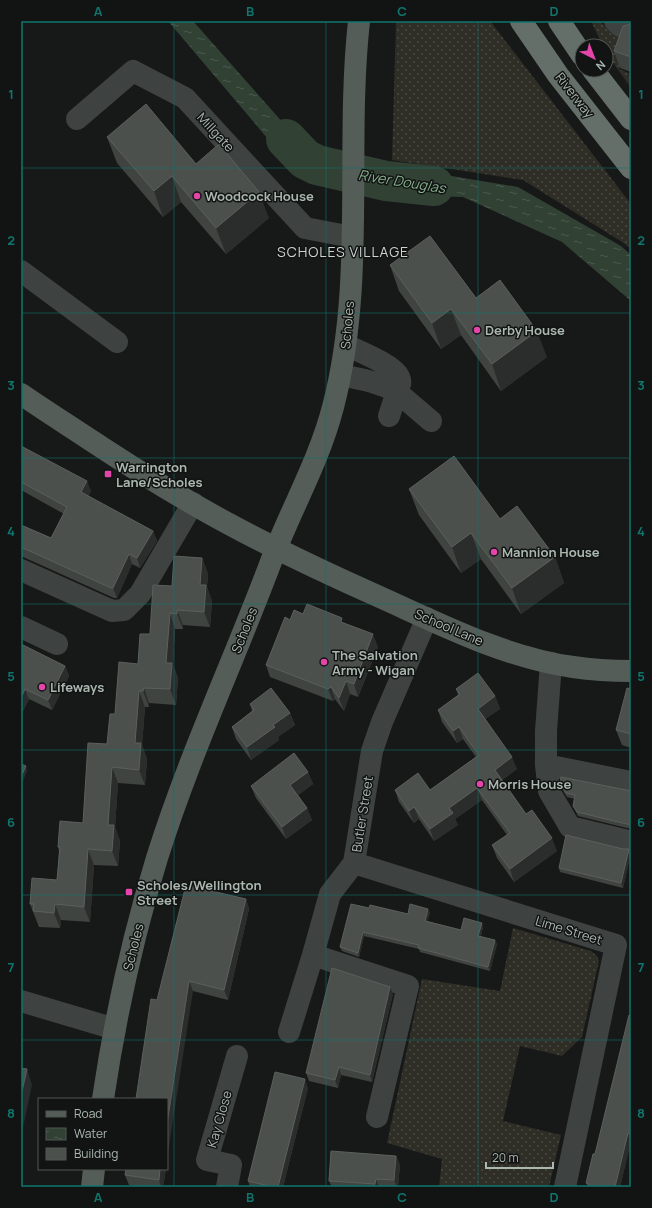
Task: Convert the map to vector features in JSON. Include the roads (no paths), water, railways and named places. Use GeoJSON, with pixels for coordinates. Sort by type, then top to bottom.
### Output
{"type":"FeatureCollection","features":[{"type":"Feature","properties":{"kind":"highway","name":"Riverway"},"geometry":{"type":"LineString","coordinates":[[521,21],[558,75],[631,168]]}},
{"type":"Feature","properties":{"kind":"highway"},"geometry":{"type":"LineString","coordinates":[[559,21],[574,43]]}},
{"type":"Feature","properties":{"kind":"highway"},"geometry":{"type":"LineString","coordinates":[[599,78],[631,119]]}},
{"type":"Feature","properties":{"kind":"main road","name":"Scholes"},"geometry":{"type":"LineString","coordinates":[[103,1098],[129,960],[157,858],[193,755],[276,548],[319,453],[333,410],[346,345],[350,303],[355,56],[359,21]]}},
{"type":"Feature","properties":{"kind":"main road","name":"School Lane"},"geometry":{"type":"LineString","coordinates":[[21,394],[119,458],[192,503],[323,572],[489,644],[551,663],[599,671],[631,671]]}},
{"type":"Feature","properties":{"kind":"main road"},"geometry":{"type":"LineString","coordinates":[[92,1187],[94,1170]]}},
{"type":"Feature","properties":{"kind":"street"},"geometry":{"type":"LineString","coordinates":[[614,21],[631,31]]}},
{"type":"Feature","properties":{"kind":"street","name":"Millgate"},"geometry":{"type":"LineString","coordinates":[[77,119],[133,71],[185,98],[304,228],[352,237]]}},
{"type":"Feature","properties":{"kind":"street"},"geometry":{"type":"LineString","coordinates":[[21,271],[117,342]]}},
{"type":"Feature","properties":{"kind":"street"},"geometry":{"type":"LineString","coordinates":[[346,345],[394,370],[399,377],[401,384],[389,416]]}},
{"type":"Feature","properties":{"kind":"street"},"geometry":{"type":"LineString","coordinates":[[341,375],[373,381],[386,386],[397,392],[431,421]]}},
{"type":"Feature","properties":{"kind":"street"},"geometry":{"type":"LineString","coordinates":[[21,570],[112,611],[124,610],[140,594],[192,503]]}},
{"type":"Feature","properties":{"kind":"street","name":"Butler Street"},"geometry":{"type":"LineString","coordinates":[[289,1032],[313,956],[330,894],[354,863],[372,751],[382,722],[428,618]]}},
{"type":"Feature","properties":{"kind":"street"},"geometry":{"type":"LineString","coordinates":[[21,627],[57,644]]}},
{"type":"Feature","properties":{"kind":"street"},"geometry":{"type":"LineString","coordinates":[[551,663],[546,731],[546,765],[549,791],[570,827],[628,841]]}},
{"type":"Feature","properties":{"kind":"street"},"geometry":{"type":"LineString","coordinates":[[546,765],[631,782]]}},
{"type":"Feature","properties":{"kind":"street","name":"Lime Street"},"geometry":{"type":"LineString","coordinates":[[354,863],[616,945],[565,1187]]}},
{"type":"Feature","properties":{"kind":"street"},"geometry":{"type":"LineString","coordinates":[[313,956],[408,986],[377,1117]]}},
{"type":"Feature","properties":{"kind":"street"},"geometry":{"type":"LineString","coordinates":[[21,1001],[115,1029]]}},
{"type":"Feature","properties":{"kind":"street","name":"Kay Close"},"geometry":{"type":"LineString","coordinates":[[227,1187],[231,1165],[207,1160],[237,1056]]}},
{"type":"Feature","properties":{"kind":"water"},"geometry":{"type":"Polygon","coordinates":[[[168,21],[193,21],[299,141],[331,153],[330,183],[309,180],[285,159],[168,21]]]}},
{"type":"Feature","properties":{"kind":"water"},"geometry":{"type":"Polygon","coordinates":[[[379,164],[518,187],[621,246],[631,255],[631,301],[562,242],[463,197],[380,194],[379,164]]]}},
{"type":"Feature","properties":{"kind":"waterway","name":"River Douglas"},"geometry":{"type":"LineString","coordinates":[[286,139],[305,159],[317,165],[386,181],[434,186]]}},
{"type":"Feature","properties":{"kind":"place","name":"Woodcock House"},"geometry":{"type":"Point","coordinates":[197,196]}},
{"type":"Feature","properties":{"kind":"place","name":"Derby House"},"geometry":{"type":"Point","coordinates":[477,330]}},
{"type":"Feature","properties":{"kind":"place","name":"Warrington Lane/Scholes"},"geometry":{"type":"Point","coordinates":[108,474]}},
{"type":"Feature","properties":{"kind":"place","name":"Mannion House"},"geometry":{"type":"Point","coordinates":[494,552]}},
{"type":"Feature","properties":{"kind":"place","name":"The Salvation Army - Wigan"},"geometry":{"type":"Point","coordinates":[324,662]}},
{"type":"Feature","properties":{"kind":"place","name":"Lifeways"},"geometry":{"type":"Point","coordinates":[42,687]}},
{"type":"Feature","properties":{"kind":"place","name":"Morris House"},"geometry":{"type":"Point","coordinates":[480,784]}},
{"type":"Feature","properties":{"kind":"place","name":"Scholes/Wellington Street"},"geometry":{"type":"Point","coordinates":[129,892]}},
{"type":"Feature","properties":{"kind":"district","name":"SCHOLES VILLAGE"},"geometry":{"type":"Point","coordinates":[343,251]}}]}
